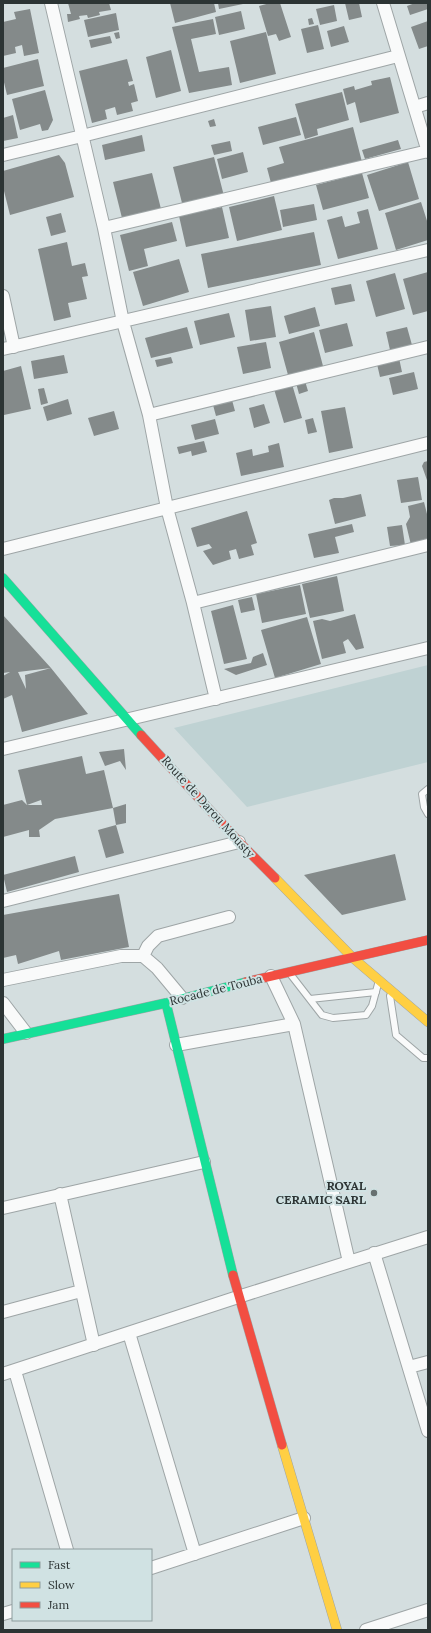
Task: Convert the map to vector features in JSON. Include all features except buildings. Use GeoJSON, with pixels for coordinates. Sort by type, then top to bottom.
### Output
{"type":"FeatureCollection","features":[{"type":"Feature","properties":{"kind":"main road","name":"Route de Darou Mousty"},"geometry":{"type":"LineString","coordinates":[[3,578],[128,720],[239,842],[353,958],[428,1022]]}},
{"type":"Feature","properties":{"kind":"main road","name":"Rocade de Touba"},"geometry":{"type":"LineString","coordinates":[[3,1039],[428,940]]}},
{"type":"Feature","properties":{"kind":"main road"},"geometry":{"type":"LineString","coordinates":[[166,1002],[238,1297],[337,1630]]}},
{"type":"Feature","properties":{"kind":"street"},"geometry":{"type":"LineString","coordinates":[[51,3],[104,228],[122,322],[149,415],[167,508],[193,603],[216,699]]}},
{"type":"Feature","properties":{"kind":"street"},"geometry":{"type":"LineString","coordinates":[[104,228],[428,151],[383,3]]}},
{"type":"Feature","properties":{"kind":"street"},"geometry":{"type":"LineString","coordinates":[[3,155],[398,56]]}},
{"type":"Feature","properties":{"kind":"street"},"geometry":{"type":"LineString","coordinates":[[415,107],[428,103]]}},
{"type":"Feature","properties":{"kind":"street"},"geometry":{"type":"LineString","coordinates":[[3,296],[9,348],[428,250]]}},
{"type":"Feature","properties":{"kind":"street"},"geometry":{"type":"LineString","coordinates":[[149,415],[428,347]]}},
{"type":"Feature","properties":{"kind":"street"},"geometry":{"type":"LineString","coordinates":[[3,549],[428,443]]}},
{"type":"Feature","properties":{"kind":"street"},"geometry":{"type":"LineString","coordinates":[[193,603],[428,544]]}},
{"type":"Feature","properties":{"kind":"street"},"geometry":{"type":"LineString","coordinates":[[3,749],[428,648]]}},
{"type":"Feature","properties":{"kind":"street"},"geometry":{"type":"LineString","coordinates":[[3,901],[239,842]]}},
{"type":"Feature","properties":{"kind":"street"},"geometry":{"type":"LineString","coordinates":[[143,956],[148,946],[158,936],[229,917]]}},
{"type":"Feature","properties":{"kind":"street"},"geometry":{"type":"LineString","coordinates":[[3,980],[121,956],[143,956],[157,968],[182,998]]}},
{"type":"Feature","properties":{"kind":"street"},"geometry":{"type":"LineString","coordinates":[[271,976],[294,1024],[349,1262]]}},
{"type":"Feature","properties":{"kind":"street"},"geometry":{"type":"LineString","coordinates":[[3,1003],[26,1033]]}},
{"type":"Feature","properties":{"kind":"street"},"geometry":{"type":"LineString","coordinates":[[176,1045],[294,1024]]}},
{"type":"Feature","properties":{"kind":"street"},"geometry":{"type":"LineString","coordinates":[[3,1208],[204,1162]]}},
{"type":"Feature","properties":{"kind":"street"},"geometry":{"type":"LineString","coordinates":[[60,1194],[94,1344]]}},
{"type":"Feature","properties":{"kind":"street"},"geometry":{"type":"LineString","coordinates":[[67,1549],[9,1373],[374,1253],[428,1238]]}},
{"type":"Feature","properties":{"kind":"street"},"geometry":{"type":"LineString","coordinates":[[374,1253],[428,1431]]}},
{"type":"Feature","properties":{"kind":"street"},"geometry":{"type":"LineString","coordinates":[[3,1312],[81,1291]]}},
{"type":"Feature","properties":{"kind":"street"},"geometry":{"type":"LineString","coordinates":[[129,1333],[195,1554]]}},
{"type":"Feature","properties":{"kind":"street"},"geometry":{"type":"LineString","coordinates":[[409,1368],[428,1362]]}},
{"type":"Feature","properties":{"kind":"street"},"geometry":{"type":"LineString","coordinates":[[152,1568],[304,1518]]}},
{"type":"Feature","properties":{"kind":"street"},"geometry":{"type":"LineString","coordinates":[[366,1630],[428,1610]]}},
{"type":"Feature","properties":{"kind":"lane"},"geometry":{"type":"LineString","coordinates":[[428,789],[422,794],[424,807],[428,814]]}},
{"type":"Feature","properties":{"kind":"lane"},"geometry":{"type":"LineString","coordinates":[[289,972],[322,1015],[333,1018],[366,1015],[372,1006],[379,980]]}},
{"type":"Feature","properties":{"kind":"lane"},"geometry":{"type":"LineString","coordinates":[[389,989],[396,1035],[423,1058],[428,1058]]}},
{"type":"Feature","properties":{"kind":"lane"},"geometry":{"type":"LineString","coordinates":[[310,999],[376,992]]}},
{"type":"Feature","properties":{"kind":"shaded area"},"geometry":{"type":"Polygon","coordinates":[[[428,665],[428,762],[247,807],[174,728],[428,665]]]}},
{"type":"Feature","properties":{"kind":"traffic: fast"},"geometry":{"type":"LineString","coordinates":[[3,578],[141,735]]}},
{"type":"Feature","properties":{"kind":"traffic: fast"},"geometry":{"type":"LineString","coordinates":[[3,1039],[166,1003],[246,982]]}},
{"type":"Feature","properties":{"kind":"traffic: fast"},"geometry":{"type":"LineString","coordinates":[[166,1003],[233,1275]]}},
{"type":"Feature","properties":{"kind":"traffic: slow"},"geometry":{"type":"LineString","coordinates":[[275,878],[353,958],[428,1022]]}},
{"type":"Feature","properties":{"kind":"traffic: slow"},"geometry":{"type":"LineString","coordinates":[[282,1445],[337,1630]]}},
{"type":"Feature","properties":{"kind":"traffic: jam"},"geometry":{"type":"LineString","coordinates":[[141,735],[239,842],[275,878]]}},
{"type":"Feature","properties":{"kind":"traffic: jam"},"geometry":{"type":"LineString","coordinates":[[246,982],[428,940]]}},
{"type":"Feature","properties":{"kind":"traffic: jam"},"geometry":{"type":"LineString","coordinates":[[233,1275],[282,1445]]}},
{"type":"Feature","properties":{"kind":"place","name":"ROYAL CERAMIC SARL"},"geometry":{"type":"Point","coordinates":[374,1193]}}]}
